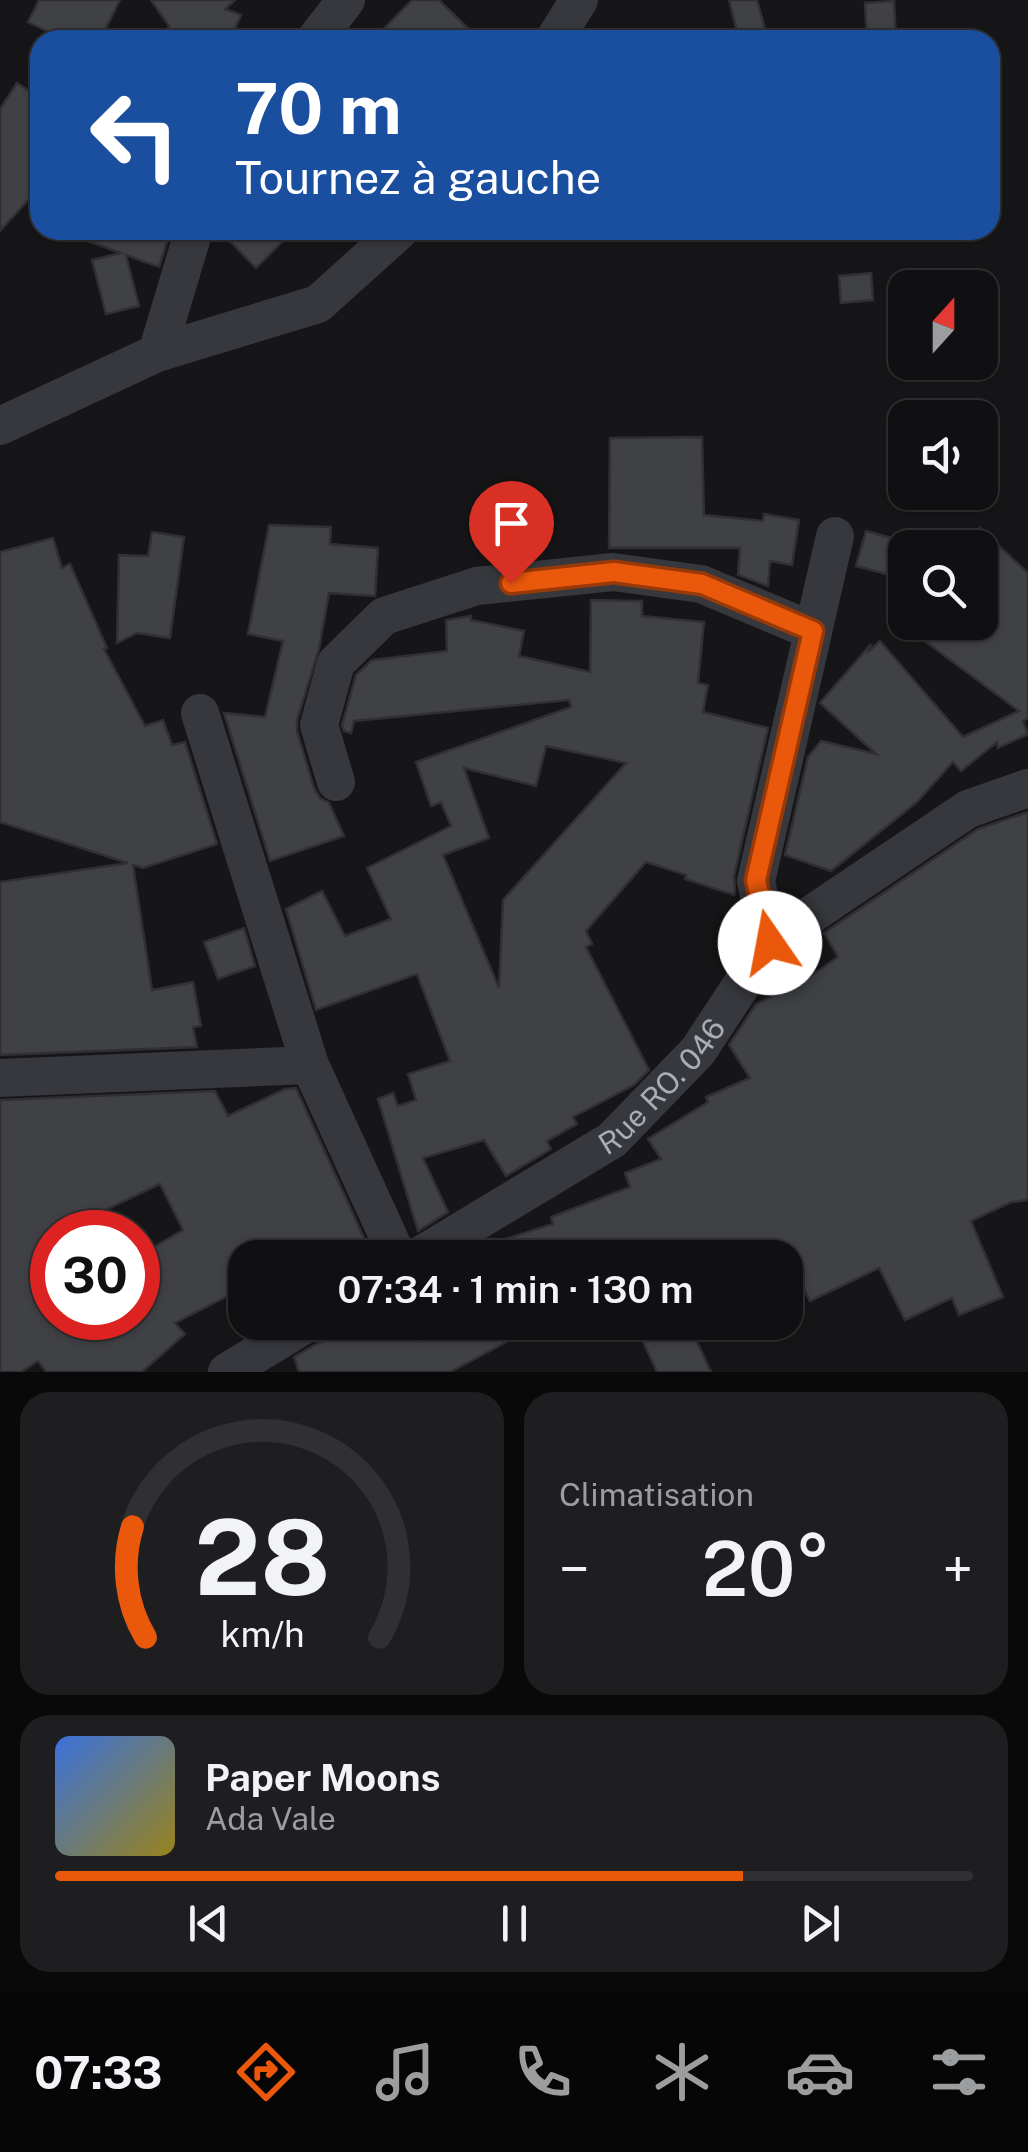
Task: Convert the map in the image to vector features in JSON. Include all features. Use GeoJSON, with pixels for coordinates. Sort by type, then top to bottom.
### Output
{"type":"FeatureCollection","features":[{"type":"Feature","properties":{"kind":"street"},"geometry":{"type":"LineString","coordinates":[[323,30],[346,0]]}},
{"type":"Feature","properties":{"kind":"street"},"geometry":{"type":"LineString","coordinates":[[560,30],[579,0]]}},
{"type":"Feature","properties":{"kind":"street"},"geometry":{"type":"LineString","coordinates":[[157,354],[191,240]]}},
{"type":"Feature","properties":{"kind":"street"},"geometry":{"type":"LineString","coordinates":[[0,426],[157,354],[318,304],[389,240]]}},
{"type":"Feature","properties":{"kind":"street"},"geometry":{"type":"LineString","coordinates":[[770,943],[756,880],[834,536]]}},
{"type":"Feature","properties":{"kind":"street"},"geometry":{"type":"LineString","coordinates":[[336,782],[318,725],[336,663],[384,616],[477,586],[614,572],[702,584],[813,631]]}},
{"type":"Feature","properties":{"kind":"street"},"geometry":{"type":"LineString","coordinates":[[200,713],[310,1065],[390,1240]]}},
{"type":"Feature","properties":{"kind":"street","name":"Rue RO. 046"},"geometry":{"type":"LineString","coordinates":[[446,1240],[612,1140],[698,1050],[770,943],[968,809],[1028,788]]}},
{"type":"Feature","properties":{"kind":"street"},"geometry":{"type":"LineString","coordinates":[[0,1078],[310,1065]]}},
{"type":"Feature","properties":{"kind":"street"},"geometry":{"type":"LineString","coordinates":[[227,1372],[279,1340]]}},
{"type":"Feature","properties":{"kind":"building"},"geometry":{"type":"Polygon","coordinates":[[[39,0],[120,0],[105,30],[44,30],[28,22],[39,0]]]}},
{"type":"Feature","properties":{"kind":"building"},"geometry":{"type":"Polygon","coordinates":[[[151,0],[235,0],[225,9],[241,15],[234,30],[168,30],[169,26],[151,0]]]}},
{"type":"Feature","properties":{"kind":"building"},"geometry":{"type":"Polygon","coordinates":[[[412,0],[439,0],[470,30],[383,30],[412,0]]]}},
{"type":"Feature","properties":{"kind":"building"},"geometry":{"type":"Polygon","coordinates":[[[729,0],[757,0],[765,30],[736,30],[729,0]]]}},
{"type":"Feature","properties":{"kind":"building"},"geometry":{"type":"Polygon","coordinates":[[[894,1],[895,30],[866,30],[865,3],[894,1]]]}},
{"type":"Feature","properties":{"kind":"building"},"geometry":{"type":"Polygon","coordinates":[[[17,83],[30,91],[30,198],[0,231],[0,109],[17,83]]]}},
{"type":"Feature","properties":{"kind":"building"},"geometry":{"type":"Polygon","coordinates":[[[85,240],[167,240],[159,267],[126,255],[139,306],[106,314],[92,260],[121,253],[85,240]]]}},
{"type":"Feature","properties":{"kind":"building"},"geometry":{"type":"Polygon","coordinates":[[[229,240],[284,240],[256,268],[229,240]]]}},
{"type":"Feature","properties":{"kind":"building"},"geometry":{"type":"Polygon","coordinates":[[[871,273],[873,300],[841,303],[839,276],[871,273]]]}},
{"type":"Feature","properties":{"kind":"building"},"geometry":{"type":"Polygon","coordinates":[[[702,437],[704,515],[763,521],[764,514],[799,520],[792,565],[770,561],[768,586],[738,575],[740,548],[609,548],[610,438],[702,437]]]}},
{"type":"Feature","properties":{"kind":"building"},"geometry":{"type":"Polygon","coordinates":[[[514,506],[526,541],[491,553],[479,518],[514,506]]]}},
{"type":"Feature","properties":{"kind":"building"},"geometry":{"type":"Polygon","coordinates":[[[269,525],[331,527],[330,544],[378,548],[375,596],[329,593],[319,649],[297,720],[314,788],[329,803],[344,836],[270,861],[224,713],[265,717],[283,641],[248,634],[269,525]]]}},
{"type":"Feature","properties":{"kind":"building"},"geometry":{"type":"Polygon","coordinates":[[[866,531],[888,537],[888,574],[856,566],[866,531]]]}},
{"type":"Feature","properties":{"kind":"building"},"geometry":{"type":"Polygon","coordinates":[[[152,532],[184,537],[170,638],[137,633],[117,643],[119,555],[148,556],[152,532]]]}},
{"type":"Feature","properties":{"kind":"building"},"geometry":{"type":"Polygon","coordinates":[[[53,538],[62,568],[70,564],[107,648],[104,649],[145,726],[163,720],[172,745],[185,742],[217,844],[143,868],[133,865],[152,990],[193,982],[201,1026],[193,1027],[197,1047],[0,1055],[0,882],[128,863],[0,822],[0,552],[53,538]]]}},
{"type":"Feature","properties":{"kind":"building"},"geometry":{"type":"Polygon","coordinates":[[[998,545],[1028,573],[1028,718],[1023,721],[1028,734],[998,748],[997,742],[961,771],[953,762],[917,802],[831,871],[785,855],[808,757],[821,741],[876,754],[820,703],[871,644],[869,651],[880,641],[963,737],[1019,711],[923,640],[998,640],[998,545]]]}},
{"type":"Feature","properties":{"kind":"building"},"geometry":{"type":"Polygon","coordinates":[[[591,600],[642,601],[642,616],[704,622],[698,683],[708,685],[703,712],[768,728],[734,876],[734,895],[646,862],[586,931],[592,944],[586,947],[649,1070],[634,1085],[573,1117],[577,1124],[547,1141],[551,1149],[506,1176],[484,1140],[423,1158],[448,1212],[418,1231],[378,1099],[393,1093],[398,1106],[416,1100],[408,1074],[450,1061],[417,974],[316,1010],[286,909],[322,891],[345,936],[391,919],[367,868],[451,826],[441,802],[431,806],[416,762],[571,707],[569,700],[354,721],[351,733],[344,731],[342,725],[356,675],[372,660],[447,651],[446,620],[471,616],[471,620],[524,631],[519,656],[590,672],[591,600]],[[546,746],[536,786],[464,768],[489,838],[443,855],[499,988],[503,900],[626,763],[546,746]]]}},
{"type":"Feature","properties":{"kind":"building"},"geometry":{"type":"Polygon","coordinates":[[[1028,812],[1028,1200],[1011,1202],[971,1221],[1003,1297],[959,1315],[952,1298],[905,1320],[879,1268],[810,1301],[803,1287],[803,1240],[502,1240],[553,1224],[551,1217],[630,1187],[625,1173],[661,1159],[648,1139],[708,1102],[706,1097],[750,1078],[729,1045],[756,1004],[800,983],[838,957],[824,933],[978,829],[1028,812]]]}},
{"type":"Feature","properties":{"kind":"building"},"geometry":{"type":"Polygon","coordinates":[[[244,928],[255,966],[218,979],[204,942],[244,928]]]}},
{"type":"Feature","properties":{"kind":"building"},"geometry":{"type":"Polygon","coordinates":[[[296,1088],[365,1240],[228,1240],[228,1296],[175,1323],[185,1334],[142,1372],[46,1372],[38,1361],[21,1372],[0,1372],[0,1100],[215,1091],[228,1116],[285,1089],[296,1088]]]}},
{"type":"Feature","properties":{"kind":"building"},"geometry":{"type":"Polygon","coordinates":[[[510,1340],[450,1372],[299,1372],[294,1357],[318,1343],[510,1340]]]}},
{"type":"Feature","properties":{"kind":"building"},"geometry":{"type":"Polygon","coordinates":[[[642,1340],[696,1340],[711,1372],[657,1372],[642,1340]]]}},
{"type":"Feature","properties":{"kind":"route"},"geometry":{"type":"LineString","coordinates":[[511,583],[614,572],[702,584],[813,631],[756,880],[770,943]]}}]}
